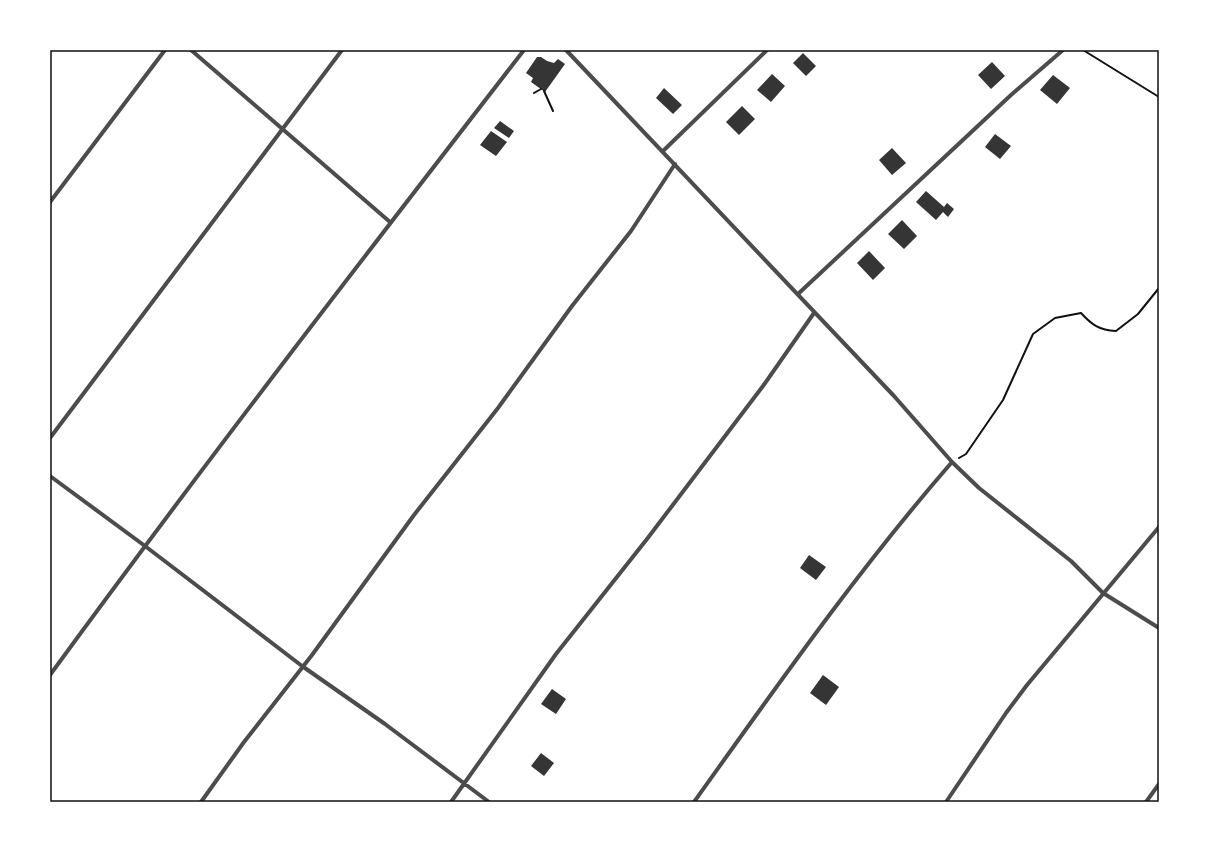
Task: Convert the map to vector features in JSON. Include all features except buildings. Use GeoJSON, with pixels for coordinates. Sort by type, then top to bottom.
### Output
{"type":"FeatureCollection","features":[{"type":"Feature","properties":{"kind":"street"},"geometry":{"type":"LineString","coordinates":[[50,202],[164,50]]}},
{"type":"Feature","properties":{"kind":"street"},"geometry":{"type":"LineString","coordinates":[[191,50],[281,130],[390,222]]}},
{"type":"Feature","properties":{"kind":"street"},"geometry":{"type":"LineString","coordinates":[[50,438],[342,50]]}},
{"type":"Feature","properties":{"kind":"street"},"geometry":{"type":"LineString","coordinates":[[50,675],[145,546],[390,222],[524,50]]}},
{"type":"Feature","properties":{"kind":"street"},"geometry":{"type":"LineString","coordinates":[[566,50],[894,396],[952,462],[979,488],[1066,557],[1103,593],[1159,628]]}},
{"type":"Feature","properties":{"kind":"street"},"geometry":{"type":"LineString","coordinates":[[663,151],[767,50]]}},
{"type":"Feature","properties":{"kind":"street"},"geometry":{"type":"LineString","coordinates":[[798,294],[1011,95],[1063,50]]}},
{"type":"Feature","properties":{"kind":"street"},"geometry":{"type":"LineString","coordinates":[[201,802],[244,742],[312,655],[414,515],[498,408],[572,306],[631,231],[675,164]]}},
{"type":"Feature","properties":{"kind":"street"},"geometry":{"type":"LineString","coordinates":[[451,802],[556,654],[642,545],[744,411],[814,313]]}},
{"type":"Feature","properties":{"kind":"street"},"geometry":{"type":"LineString","coordinates":[[694,802],[846,592],[922,494],[952,462]]}},
{"type":"Feature","properties":{"kind":"street"},"geometry":{"type":"LineString","coordinates":[[50,476],[145,546],[302,666],[385,724],[489,802]]}},
{"type":"Feature","properties":{"kind":"street"},"geometry":{"type":"LineString","coordinates":[[946,802],[1006,713],[1159,526]]}},
{"type":"Feature","properties":{"kind":"street"},"geometry":{"type":"LineString","coordinates":[[1146,802],[1159,784]]}},
{"type":"Feature","properties":{"kind":"path"},"geometry":{"type":"LineString","coordinates":[[1083,50],[1159,96]]}},
{"type":"Feature","properties":{"kind":"path"},"geometry":{"type":"LineString","coordinates":[[534,93],[541,88]]}},
{"type":"Feature","properties":{"kind":"path"},"geometry":{"type":"LineString","coordinates":[[544,91],[553,111]]}},
{"type":"Feature","properties":{"kind":"path"},"geometry":{"type":"LineString","coordinates":[[952,462],[966,454],[1003,400],[1033,334],[1055,318],[1081,313],[1094,326],[1103,330],[1116,331],[1138,314],[1159,288]]}}]}
